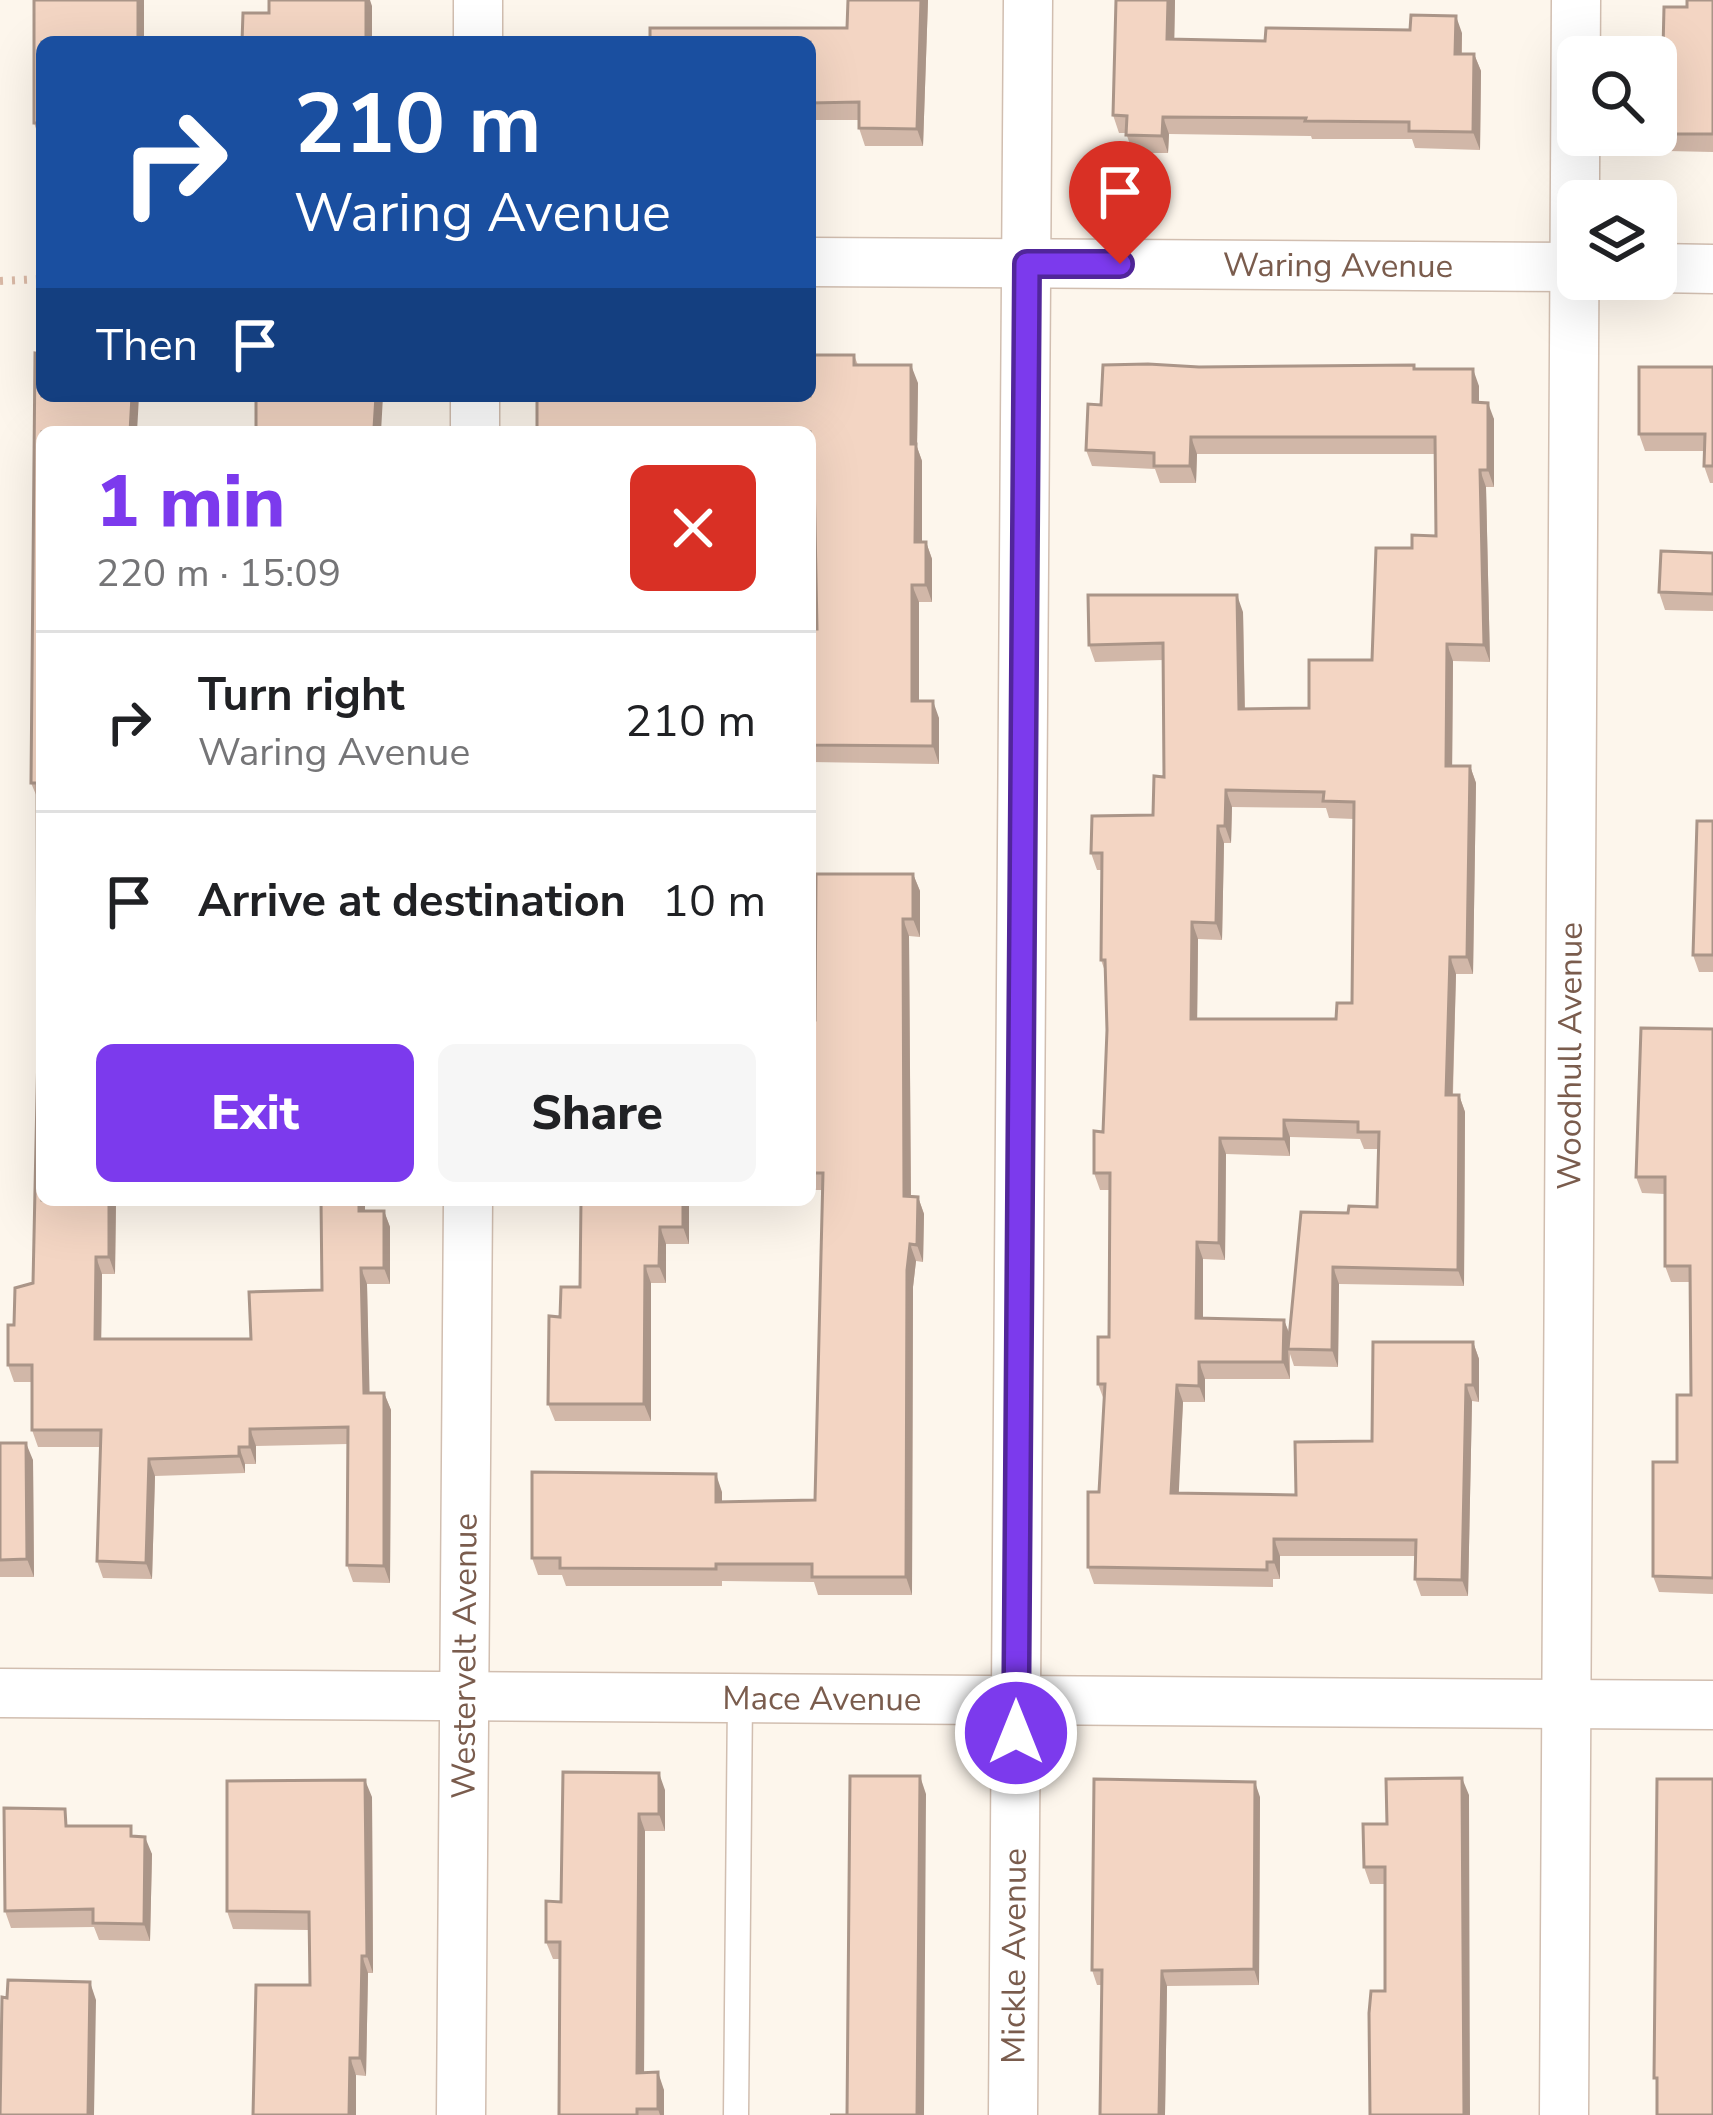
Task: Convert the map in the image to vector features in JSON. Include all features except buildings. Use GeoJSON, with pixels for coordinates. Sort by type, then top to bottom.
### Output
{"type":"FeatureCollection","features":[{"type":"Feature","properties":{"kind":"street"},"geometry":{"type":"LineString","coordinates":[[478,0],[478,36]]}},
{"type":"Feature","properties":{"kind":"street","name":"Mickle Avenue"},"geometry":{"type":"LineString","coordinates":[[1013,2115],[1028,0]]}},
{"type":"Feature","properties":{"kind":"street","name":"Woodhull Avenue"},"geometry":{"type":"LineString","coordinates":[[1576,0],[1577,180]]}},
{"type":"Feature","properties":{"kind":"street","name":"Waring Avenue"},"geometry":{"type":"LineString","coordinates":[[816,262],[1557,267]]}},
{"type":"Feature","properties":{"kind":"street"},"geometry":{"type":"LineString","coordinates":[[1677,268],[1713,268]]}},
{"type":"Feature","properties":{"kind":"street","name":"Woodhull Avenue"},"geometry":{"type":"LineString","coordinates":[[1564,2115],[1577,300]]}},
{"type":"Feature","properties":{"kind":"street","name":"Westervelt Avenue"},"geometry":{"type":"LineString","coordinates":[[461,2115],[468,1206]]}},
{"type":"Feature","properties":{"kind":"street","name":"Mace Avenue"},"geometry":{"type":"LineString","coordinates":[[0,1693],[1713,1705]]}},
{"type":"Feature","properties":{"kind":"lane"},"geometry":{"type":"LineString","coordinates":[[736,2115],[740,1698]]}},
{"type":"Feature","properties":{"kind":"path"},"geometry":{"type":"LineString","coordinates":[[0,280],[36,279]]}},
{"type":"Feature","properties":{"kind":"route"},"geometry":{"type":"LineString","coordinates":[[1016,1733],[1027,264],[1120,264]]}}]}
